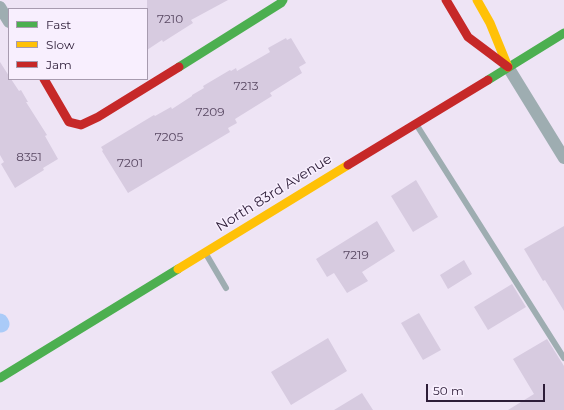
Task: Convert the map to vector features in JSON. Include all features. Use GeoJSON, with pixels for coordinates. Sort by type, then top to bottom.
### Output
{"type":"FeatureCollection","features":[{"type":"Feature","properties":{"kind":"main road"},"geometry":{"type":"LineString","coordinates":[[45,80],[70,122],[81,125],[105,113],[283,0]]}},
{"type":"Feature","properties":{"kind":"main road"},"geometry":{"type":"LineString","coordinates":[[446,0],[468,37],[508,67]]}},
{"type":"Feature","properties":{"kind":"main road"},"geometry":{"type":"LineString","coordinates":[[477,0],[490,23],[508,67]]}},
{"type":"Feature","properties":{"kind":"main road","name":"North 83rd Avenue"},"geometry":{"type":"LineString","coordinates":[[0,378],[564,33]]}},
{"type":"Feature","properties":{"kind":"street"},"geometry":{"type":"LineString","coordinates":[[0,7],[8,20]]}},
{"type":"Feature","properties":{"kind":"street"},"geometry":{"type":"LineString","coordinates":[[508,67],[564,158]]}},
{"type":"Feature","properties":{"kind":"lane"},"geometry":{"type":"LineString","coordinates":[[416,123],[564,358]]}},
{"type":"Feature","properties":{"kind":"lane"},"geometry":{"type":"LineString","coordinates":[[205,252],[226,288]]}},
{"type":"Feature","properties":{"kind":"building"},"geometry":{"type":"Polygon","coordinates":[[[147,0],[228,0],[191,20],[193,23],[163,42],[162,40],[148,49],[147,0]]]}},
{"type":"Feature","properties":{"kind":"building"},"geometry":{"type":"Polygon","coordinates":[[[286,38],[287,40],[291,38],[306,63],[299,67],[302,73],[270,93],[272,96],[235,119],[237,123],[228,128],[230,132],[128,193],[101,147],[154,115],[155,116],[171,107],[172,109],[204,88],[203,86],[230,70],[231,71],[236,68],[237,71],[270,52],[268,48],[286,38]]]}},
{"type":"Feature","properties":{"kind":"building"},"geometry":{"type":"Polygon","coordinates":[[[0,62],[8,74],[8,80],[12,80],[19,91],[21,90],[28,102],[26,102],[47,135],[45,136],[58,159],[43,168],[44,170],[15,188],[1,164],[4,162],[0,155],[0,62]]]}},
{"type":"Feature","properties":{"kind":"building"},"geometry":{"type":"Polygon","coordinates":[[[416,180],[438,217],[413,232],[391,196],[416,180]]]}},
{"type":"Feature","properties":{"kind":"building"},"geometry":{"type":"Polygon","coordinates":[[[377,221],[395,251],[362,272],[368,281],[347,293],[334,273],[327,277],[316,259],[377,221]]]}},
{"type":"Feature","properties":{"kind":"building"},"geometry":{"type":"Polygon","coordinates":[[[564,226],[564,311],[545,280],[543,281],[524,249],[564,226]]]}},
{"type":"Feature","properties":{"kind":"building"},"geometry":{"type":"Polygon","coordinates":[[[464,260],[472,274],[448,289],[440,275],[464,260]]]}},
{"type":"Feature","properties":{"kind":"building"},"geometry":{"type":"Polygon","coordinates":[[[512,284],[526,307],[488,330],[474,307],[512,284]]]}},
{"type":"Feature","properties":{"kind":"building"},"geometry":{"type":"Polygon","coordinates":[[[419,313],[441,350],[423,360],[401,323],[419,313]]]}},
{"type":"Feature","properties":{"kind":"building"},"geometry":{"type":"Polygon","coordinates":[[[328,338],[347,371],[291,405],[271,372],[328,338]]]}},
{"type":"Feature","properties":{"kind":"building"},"geometry":{"type":"Polygon","coordinates":[[[547,339],[564,366],[564,410],[508,410],[534,394],[513,359],[547,339]]]}},
{"type":"Feature","properties":{"kind":"building"},"geometry":{"type":"Polygon","coordinates":[[[362,393],[373,410],[334,410],[362,393]]]}},
{"type":"Feature","properties":{"kind":"traffic: fast"},"geometry":{"type":"LineString","coordinates":[[179,67],[281,3],[283,0]]}},
{"type":"Feature","properties":{"kind":"traffic: fast"},"geometry":{"type":"LineString","coordinates":[[488,80],[564,33]]}},
{"type":"Feature","properties":{"kind":"traffic: fast"},"geometry":{"type":"LineString","coordinates":[[0,378],[178,269]]}},
{"type":"Feature","properties":{"kind":"traffic: slow"},"geometry":{"type":"LineString","coordinates":[[477,0],[490,23],[508,67]]}},
{"type":"Feature","properties":{"kind":"traffic: slow"},"geometry":{"type":"LineString","coordinates":[[178,269],[348,165]]}},
{"type":"Feature","properties":{"kind":"traffic: jam"},"geometry":{"type":"LineString","coordinates":[[446,0],[468,37],[508,67]]}},
{"type":"Feature","properties":{"kind":"traffic: jam"},"geometry":{"type":"LineString","coordinates":[[45,80],[69,122],[81,125],[98,117],[179,67]]}},
{"type":"Feature","properties":{"kind":"traffic: jam"},"geometry":{"type":"LineString","coordinates":[[348,165],[488,80]]}}]}
